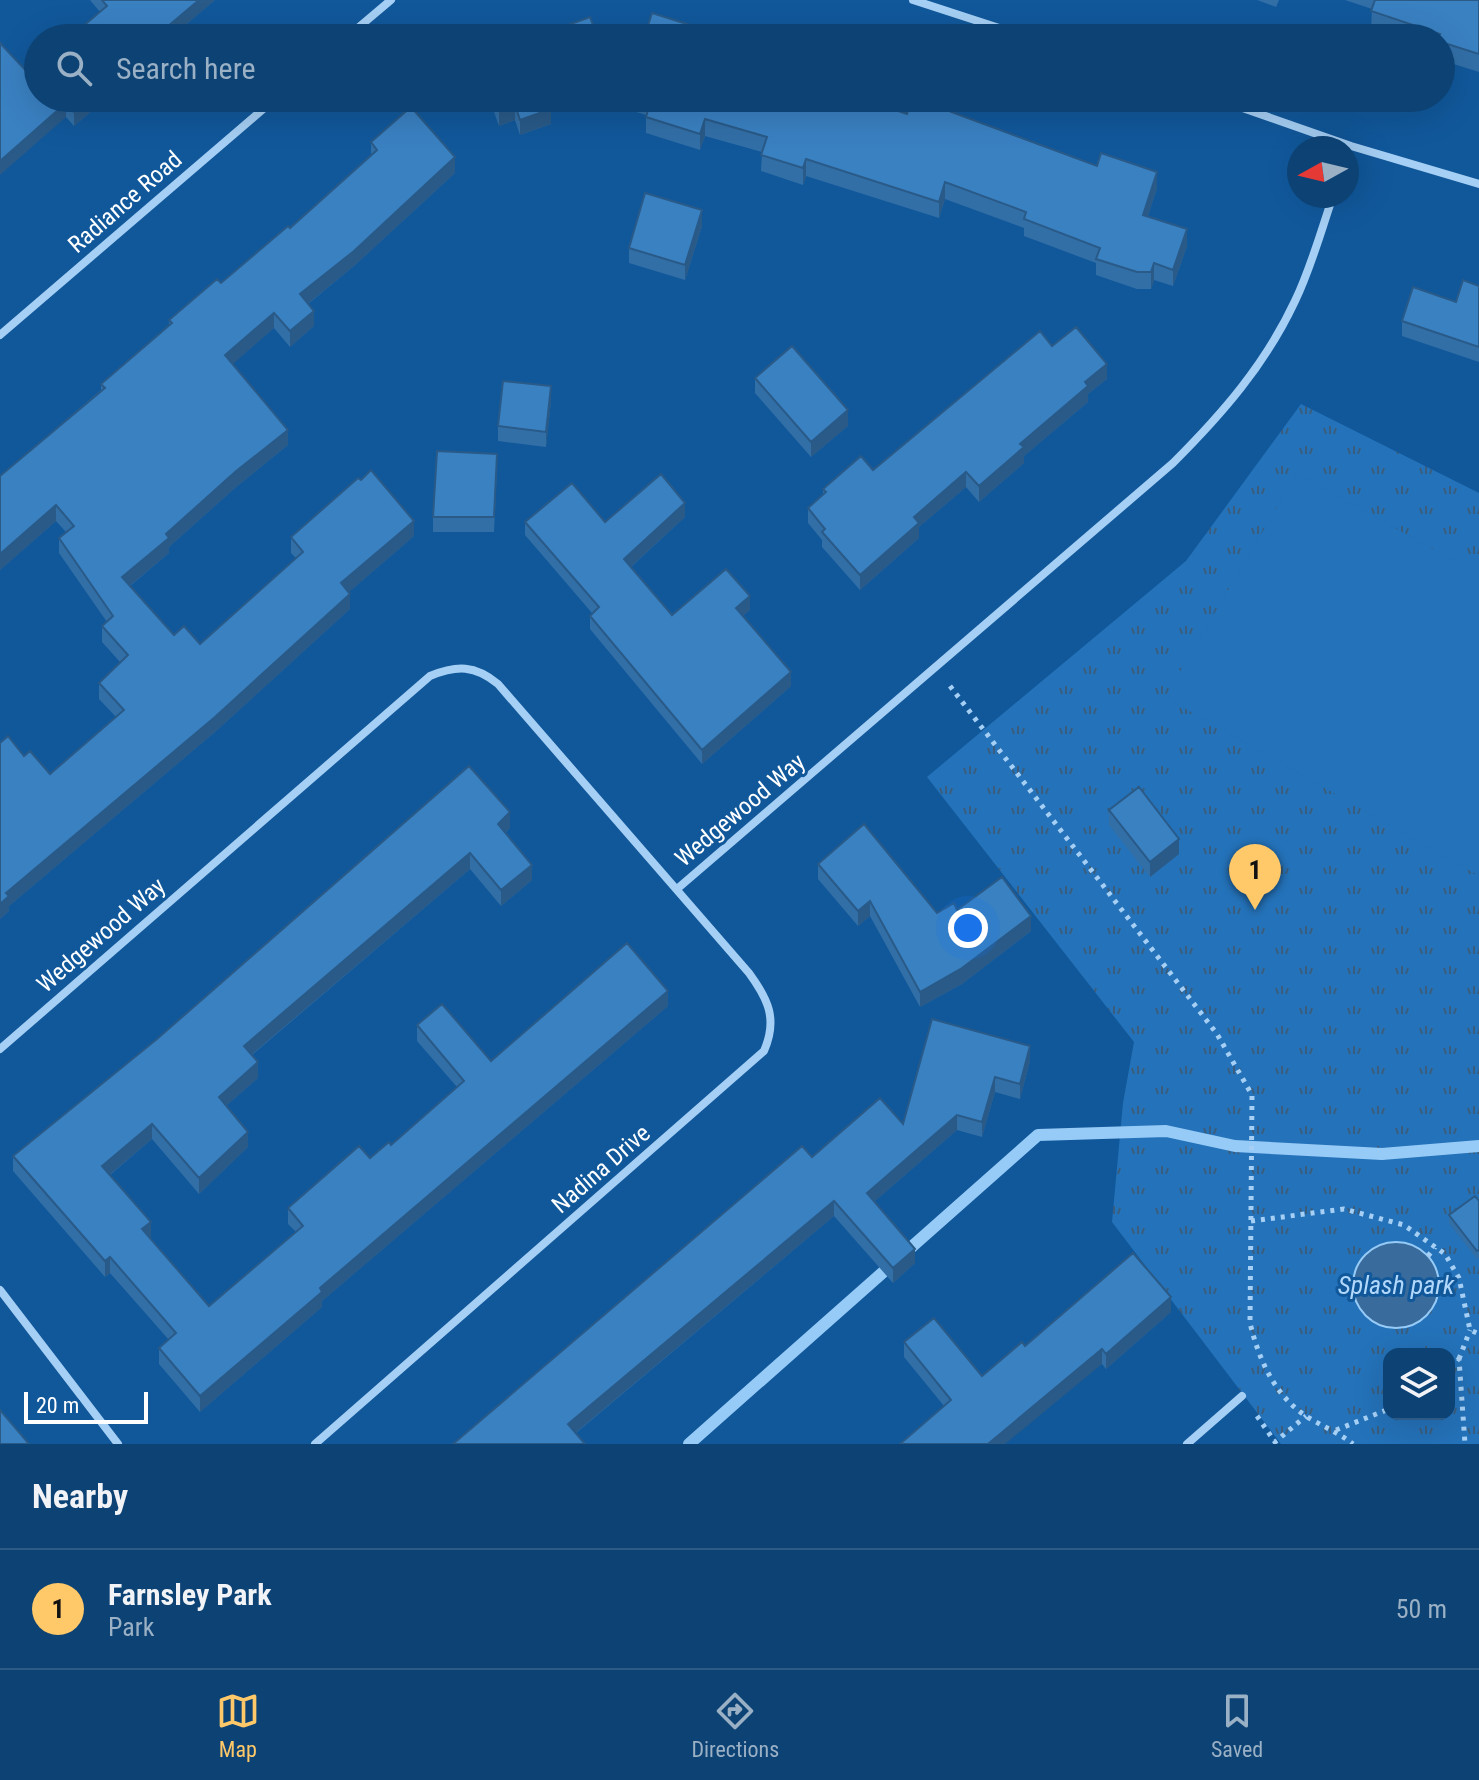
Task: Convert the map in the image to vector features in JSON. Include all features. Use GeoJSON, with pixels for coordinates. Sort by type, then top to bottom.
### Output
{"type":"FeatureCollection","features":[{"type":"Feature","properties":{"kind":"street"},"geometry":{"type":"LineString","coordinates":[[363,24],[391,0]]}},
{"type":"Feature","properties":{"kind":"street"},"geometry":{"type":"LineString","coordinates":[[913,0],[987,24]]}},
{"type":"Feature","properties":{"kind":"street","name":"Radiance Road"},"geometry":{"type":"LineString","coordinates":[[0,335],[260,112]]}},
{"type":"Feature","properties":{"kind":"street"},"geometry":{"type":"LineString","coordinates":[[1254,112],[1322,136]]}},
{"type":"Feature","properties":{"kind":"street"},"geometry":{"type":"LineString","coordinates":[[1359,148],[1479,184]]}},
{"type":"Feature","properties":{"kind":"street","name":"Wedgewood Way"},"geometry":{"type":"LineString","coordinates":[[0,1049],[430,676],[452,667],[464,666],[487,675],[498,684],[677,889],[1173,463],[1222,414],[1253,375],[1297,299],[1329,208]]}},
{"type":"Feature","properties":{"kind":"street","name":"Nadina Drive"},"geometry":{"type":"LineString","coordinates":[[315,1444],[764,1051],[772,1024],[768,999],[677,889]]}},
{"type":"Feature","properties":{"kind":"street"},"geometry":{"type":"LineString","coordinates":[[0,1290],[118,1444]]}},
{"type":"Feature","properties":{"kind":"street"},"geometry":{"type":"LineString","coordinates":[[1187,1444],[1242,1396]]}},
{"type":"Feature","properties":{"kind":"path"},"geometry":{"type":"LineString","coordinates":[[936,668],[1217,1034],[1252,1095],[1250,1323],[1258,1358],[1275,1386],[1306,1416],[1335,1430],[1353,1444]]}},
{"type":"Feature","properties":{"kind":"path"},"geometry":{"type":"LineString","coordinates":[[1251,1221],[1344,1209],[1404,1225],[1445,1254],[1459,1278],[1470,1330],[1459,1359],[1465,1444]]}},
{"type":"Feature","properties":{"kind":"path"},"geometry":{"type":"LineString","coordinates":[[1428,1256],[1435,1247]]}},
{"type":"Feature","properties":{"kind":"path"},"geometry":{"type":"LineString","coordinates":[[1470,1330],[1479,1334]]}},
{"type":"Feature","properties":{"kind":"path"},"geometry":{"type":"LineString","coordinates":[[1455,1362],[1459,1359]]}},
{"type":"Feature","properties":{"kind":"path"},"geometry":{"type":"LineString","coordinates":[[1242,1396],[1275,1442],[1306,1416]]}},
{"type":"Feature","properties":{"kind":"path"},"geometry":{"type":"LineString","coordinates":[[1335,1430],[1383,1411]]}},
{"type":"Feature","properties":{"kind":"green space"},"geometry":{"type":"Polygon","coordinates":[[[1301,404],[1479,493],[1479,1444],[1281,1444],[1112,1222],[1123,1103],[1134,1042],[927,777],[1186,561],[1301,404]]]}},
{"type":"Feature","properties":{"kind":"green space"},"geometry":{"type":"Polygon","coordinates":[[[1297,473],[1479,575],[1479,876],[1165,697],[1297,473]]]}},
{"type":"Feature","properties":{"kind":"water","name":"Splash park"},"geometry":{"type":"Polygon","coordinates":[[[1396,1242],[1412,1246],[1426,1255],[1435,1269],[1439,1285],[1435,1301],[1426,1315],[1412,1324],[1396,1328],[1380,1324],[1366,1315],[1357,1301],[1353,1285],[1357,1269],[1366,1255],[1380,1246],[1396,1242]]]}},
{"type":"Feature","properties":{"kind":"building"},"geometry":{"type":"Polygon","coordinates":[[[102,0],[199,0],[171,24],[86,24],[107,6],[102,0]]]}},
{"type":"Feature","properties":{"kind":"building"},"geometry":{"type":"Polygon","coordinates":[[[1375,0],[1479,0],[1479,54],[1455,46],[1455,24],[1410,24],[1371,11],[1375,0]]]}},
{"type":"Feature","properties":{"kind":"building"},"geometry":{"type":"Polygon","coordinates":[[[652,13],[687,24],[648,24],[652,13]]]}},
{"type":"Feature","properties":{"kind":"building"},"geometry":{"type":"Polygon","coordinates":[[[590,17],[593,24],[571,24],[590,17]]]}},
{"type":"Feature","properties":{"kind":"building"},"geometry":{"type":"Polygon","coordinates":[[[0,43],[24,69],[24,112],[56,112],[0,161],[0,43]]]}},
{"type":"Feature","properties":{"kind":"building"},"geometry":{"type":"Polygon","coordinates":[[[405,112],[415,112],[455,157],[354,251],[300,294],[314,311],[290,331],[274,313],[225,355],[288,430],[235,472],[166,534],[169,538],[122,577],[174,635],[184,626],[200,644],[303,552],[291,537],[371,470],[414,521],[341,583],[350,594],[215,717],[6,893],[9,896],[0,904],[0,743],[8,736],[24,756],[30,751],[50,774],[124,710],[99,683],[128,655],[102,626],[113,616],[59,538],[74,526],[56,505],[0,554],[0,476],[105,388],[101,384],[172,323],[169,320],[217,279],[221,283],[288,226],[290,228],[377,150],[371,142],[405,112]]]}},
{"type":"Feature","properties":{"kind":"building"},"geometry":{"type":"Polygon","coordinates":[[[517,112],[543,112],[520,120],[517,112]]]}},
{"type":"Feature","properties":{"kind":"building"},"geometry":{"type":"Polygon","coordinates":[[[647,112],[952,112],[1097,166],[1101,153],[1157,172],[1143,215],[1187,229],[1173,270],[1154,263],[1151,272],[1137,272],[1096,259],[1100,248],[1024,219],[1026,212],[945,182],[939,202],[806,159],[803,168],[761,155],[767,137],[705,119],[700,134],[646,117],[647,112]]]}},
{"type":"Feature","properties":{"kind":"building"},"geometry":{"type":"Polygon","coordinates":[[[645,193],[702,210],[685,265],[629,248],[645,193]]]}},
{"type":"Feature","properties":{"kind":"building"},"geometry":{"type":"Polygon","coordinates":[[[1463,280],[1479,286],[1479,347],[1402,321],[1413,287],[1456,302],[1463,280]]]}},
{"type":"Feature","properties":{"kind":"building"},"geometry":{"type":"Polygon","coordinates":[[[1076,327],[1107,364],[1085,382],[1088,386],[1020,444],[1024,447],[979,486],[966,472],[914,517],[919,523],[860,575],[822,532],[825,529],[808,508],[826,492],[823,489],[861,456],[873,470],[1040,331],[1052,346],[1076,327]]]}},
{"type":"Feature","properties":{"kind":"building"},"geometry":{"type":"Polygon","coordinates":[[[792,346],[848,410],[811,442],[755,378],[792,346]]]}},
{"type":"Feature","properties":{"kind":"building"},"geometry":{"type":"Polygon","coordinates":[[[503,381],[551,386],[546,432],[498,426],[503,381]]]}},
{"type":"Feature","properties":{"kind":"building"},"geometry":{"type":"Polygon","coordinates":[[[437,451],[497,454],[494,517],[433,517],[437,451]]]}},
{"type":"Feature","properties":{"kind":"building"},"geometry":{"type":"Polygon","coordinates":[[[661,474],[685,503],[624,559],[672,615],[726,569],[750,596],[736,608],[791,672],[702,750],[590,616],[599,607],[525,522],[572,483],[605,522],[661,474]]]}},
{"type":"Feature","properties":{"kind":"building"},"geometry":{"type":"Polygon","coordinates":[[[469,766],[510,812],[498,824],[532,865],[501,890],[470,853],[244,1046],[258,1062],[219,1097],[248,1132],[199,1178],[152,1124],[102,1166],[151,1222],[142,1229],[209,1306],[303,1226],[288,1208],[359,1146],[370,1158],[389,1142],[391,1145],[464,1081],[417,1025],[442,1004],[491,1061],[627,943],[668,991],[320,1288],[322,1292],[200,1396],[159,1348],[176,1333],[110,1257],[105,1261],[13,1156],[157,1039],[469,766]]]}},
{"type":"Feature","properties":{"kind":"building"},"geometry":{"type":"Polygon","coordinates":[[[1139,787],[1179,839],[1150,862],[1109,810],[1139,787]]]}},
{"type":"Feature","properties":{"kind":"building"},"geometry":{"type":"Polygon","coordinates":[[[864,824],[937,913],[954,903],[957,910],[1002,877],[1031,916],[962,968],[920,992],[870,901],[858,911],[818,864],[864,824]]]}},
{"type":"Feature","properties":{"kind":"building"},"geometry":{"type":"Polygon","coordinates":[[[932,1019],[1030,1046],[1020,1084],[995,1077],[982,1122],[957,1115],[867,1193],[915,1249],[893,1268],[834,1201],[568,1424],[585,1444],[453,1444],[802,1146],[812,1157],[880,1098],[903,1124],[932,1019]]]}},
{"type":"Feature","properties":{"kind":"building"},"geometry":{"type":"Polygon","coordinates":[[[1475,1196],[1479,1201],[1477,1251],[1449,1215],[1475,1196]]]}},
{"type":"Feature","properties":{"kind":"building"},"geometry":{"type":"Polygon","coordinates":[[[1133,1253],[1171,1297],[1106,1354],[1102,1349],[988,1444],[900,1444],[951,1400],[904,1342],[934,1318],[982,1376],[1022,1342],[1025,1346],[1133,1253]]]}},
{"type":"Feature","properties":{"kind":"building"},"geometry":{"type":"Polygon","coordinates":[[[0,1410],[29,1444],[0,1444],[0,1410]]]}},
{"type":"Feature","properties":{"kind":"waterway"},"geometry":{"type":"LineString","coordinates":[[689,1444],[1038,1135],[1166,1131],[1235,1146],[1382,1154],[1479,1146]]}},
{"type":"Feature","properties":{"kind":"place","name":"Farnsley Park"},"geometry":{"type":"Point","coordinates":[1255,910]}}]}
